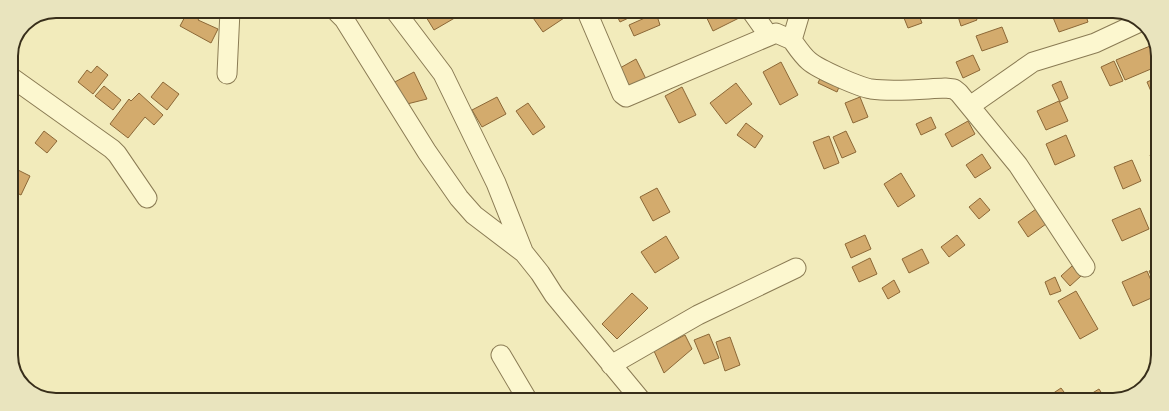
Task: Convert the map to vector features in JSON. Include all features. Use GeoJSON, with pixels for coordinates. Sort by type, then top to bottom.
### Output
{"type":"FeatureCollection","features":[{"type":"Feature","properties":{"kind":"street"},"geometry":{"type":"LineString","coordinates":[[227,74],[230,18]]}},
{"type":"Feature","properties":{"kind":"street"},"geometry":{"type":"LineString","coordinates":[[343,18],[459,198],[474,215],[524,253],[540,273],[554,295],[635,393]]}},
{"type":"Feature","properties":{"kind":"street"},"geometry":{"type":"LineString","coordinates":[[401,18],[443,74],[496,183],[524,253]]}},
{"type":"Feature","properties":{"kind":"street"},"geometry":{"type":"LineString","coordinates":[[590,18],[622,94],[626,97],[776,33],[792,40],[804,56],[815,66],[861,86],[881,90],[954,89],[970,106],[1018,165],[1085,267]]}},
{"type":"Feature","properties":{"kind":"street"},"geometry":{"type":"LineString","coordinates":[[756,18],[769,36]]}},
{"type":"Feature","properties":{"kind":"street"},"geometry":{"type":"LineString","coordinates":[[792,40],[799,18]]}},
{"type":"Feature","properties":{"kind":"street"},"geometry":{"type":"LineString","coordinates":[[970,106],[1033,62],[1095,43],[1135,24]]}},
{"type":"Feature","properties":{"kind":"street"},"geometry":{"type":"LineString","coordinates":[[18,82],[112,149],[147,198]]}},
{"type":"Feature","properties":{"kind":"street"},"geometry":{"type":"LineString","coordinates":[[611,365],[698,314],[796,268]]}},
{"type":"Feature","properties":{"kind":"street"},"geometry":{"type":"LineString","coordinates":[[501,356],[523,393]]}},
{"type":"Feature","properties":{"kind":"building"},"geometry":{"type":"Polygon","coordinates":[[[184,18],[199,18],[198,20],[218,29],[211,43],[180,26],[184,18]]]}},
{"type":"Feature","properties":{"kind":"building"},"geometry":{"type":"Polygon","coordinates":[[[427,18],[455,18],[434,30],[427,18]]]}},
{"type":"Feature","properties":{"kind":"building"},"geometry":{"type":"Polygon","coordinates":[[[533,18],[564,18],[543,32],[533,18]]]}},
{"type":"Feature","properties":{"kind":"building"},"geometry":{"type":"Polygon","coordinates":[[[618,18],[628,18],[620,22],[618,18]]]}},
{"type":"Feature","properties":{"kind":"building"},"geometry":{"type":"Polygon","coordinates":[[[645,18],[658,18],[660,25],[634,36],[629,25],[645,18]]]}},
{"type":"Feature","properties":{"kind":"building"},"geometry":{"type":"Polygon","coordinates":[[[707,18],[739,18],[713,31],[707,18]]]}},
{"type":"Feature","properties":{"kind":"building"},"geometry":{"type":"Polygon","coordinates":[[[904,18],[920,18],[922,23],[908,28],[904,18]]]}},
{"type":"Feature","properties":{"kind":"building"},"geometry":{"type":"Polygon","coordinates":[[[959,18],[976,18],[977,20],[961,26],[959,18]]]}},
{"type":"Feature","properties":{"kind":"building"},"geometry":{"type":"Polygon","coordinates":[[[1053,18],[1087,18],[1088,22],[1059,32],[1053,18]]]}},
{"type":"Feature","properties":{"kind":"building"},"geometry":{"type":"Polygon","coordinates":[[[1002,27],[1008,42],[982,51],[976,36],[1002,27]]]}},
{"type":"Feature","properties":{"kind":"building"},"geometry":{"type":"Polygon","coordinates":[[[1150,46],[1151,69],[1125,80],[1116,60],[1150,46]]]}},
{"type":"Feature","properties":{"kind":"building"},"geometry":{"type":"Polygon","coordinates":[[[973,55],[980,70],[963,78],[956,62],[973,55]]]}},
{"type":"Feature","properties":{"kind":"building"},"geometry":{"type":"Polygon","coordinates":[[[636,59],[646,79],[630,88],[620,68],[636,59]]]}},
{"type":"Feature","properties":{"kind":"building"},"geometry":{"type":"Polygon","coordinates":[[[1114,61],[1123,81],[1110,86],[1101,67],[1114,61]]]}},
{"type":"Feature","properties":{"kind":"building"},"geometry":{"type":"Polygon","coordinates":[[[781,62],[798,95],[780,105],[763,72],[781,62]]]}},
{"type":"Feature","properties":{"kind":"building"},"geometry":{"type":"Polygon","coordinates":[[[97,66],[108,75],[93,94],[78,82],[87,70],[91,73],[97,66]]]}},
{"type":"Feature","properties":{"kind":"building"},"geometry":{"type":"Polygon","coordinates":[[[414,72],[427,99],[403,105],[389,85],[414,72]]]}},
{"type":"Feature","properties":{"kind":"building"},"geometry":{"type":"Polygon","coordinates":[[[822,74],[841,82],[837,92],[818,83],[822,74]]]}},
{"type":"Feature","properties":{"kind":"building"},"geometry":{"type":"Polygon","coordinates":[[[1151,80],[1151,91],[1147,82],[1151,80]]]}},
{"type":"Feature","properties":{"kind":"building"},"geometry":{"type":"Polygon","coordinates":[[[1061,81],[1068,98],[1060,102],[1052,85],[1061,81]]]}},
{"type":"Feature","properties":{"kind":"building"},"geometry":{"type":"Polygon","coordinates":[[[163,82],[179,94],[167,110],[151,97],[163,82]]]}},
{"type":"Feature","properties":{"kind":"building"},"geometry":{"type":"Polygon","coordinates":[[[736,83],[752,104],[726,124],[710,103],[736,83]]]}},
{"type":"Feature","properties":{"kind":"building"},"geometry":{"type":"Polygon","coordinates":[[[104,86],[121,100],[113,110],[95,96],[104,86]]]}},
{"type":"Feature","properties":{"kind":"building"},"geometry":{"type":"Polygon","coordinates":[[[682,87],[696,115],[679,123],[665,96],[682,87]]]}},
{"type":"Feature","properties":{"kind":"building"},"geometry":{"type":"Polygon","coordinates":[[[139,93],[163,115],[154,125],[145,117],[128,138],[110,124],[129,99],[131,101],[139,93]]]}},
{"type":"Feature","properties":{"kind":"building"},"geometry":{"type":"Polygon","coordinates":[[[497,97],[506,114],[482,127],[472,110],[497,97]]]}},
{"type":"Feature","properties":{"kind":"building"},"geometry":{"type":"Polygon","coordinates":[[[860,97],[868,117],[853,123],[845,103],[860,97]]]}},
{"type":"Feature","properties":{"kind":"building"},"geometry":{"type":"Polygon","coordinates":[[[1059,101],[1068,121],[1046,130],[1037,111],[1059,101]]]}},
{"type":"Feature","properties":{"kind":"building"},"geometry":{"type":"Polygon","coordinates":[[[528,103],[545,127],[533,135],[516,111],[528,103]]]}},
{"type":"Feature","properties":{"kind":"building"},"geometry":{"type":"Polygon","coordinates":[[[931,117],[936,128],[921,135],[916,124],[931,117]]]}},
{"type":"Feature","properties":{"kind":"building"},"geometry":{"type":"Polygon","coordinates":[[[968,121],[975,134],[952,147],[945,134],[968,121]]]}},
{"type":"Feature","properties":{"kind":"building"},"geometry":{"type":"Polygon","coordinates":[[[746,123],[763,136],[755,148],[737,135],[746,123]]]}},
{"type":"Feature","properties":{"kind":"building"},"geometry":{"type":"Polygon","coordinates":[[[44,131],[57,141],[47,153],[35,143],[44,131]]]}},
{"type":"Feature","properties":{"kind":"building"},"geometry":{"type":"Polygon","coordinates":[[[846,131],[856,152],[842,158],[833,137],[846,131]]]}},
{"type":"Feature","properties":{"kind":"building"},"geometry":{"type":"Polygon","coordinates":[[[1066,135],[1075,156],[1055,165],[1046,144],[1066,135]]]}},
{"type":"Feature","properties":{"kind":"building"},"geometry":{"type":"Polygon","coordinates":[[[829,136],[839,163],[824,169],[813,142],[829,136]]]}},
{"type":"Feature","properties":{"kind":"building"},"geometry":{"type":"Polygon","coordinates":[[[982,154],[991,168],[975,178],[966,165],[982,154]]]}},
{"type":"Feature","properties":{"kind":"building"},"geometry":{"type":"Polygon","coordinates":[[[1132,160],[1141,181],[1123,189],[1114,167],[1132,160]]]}},
{"type":"Feature","properties":{"kind":"building"},"geometry":{"type":"Polygon","coordinates":[[[18,170],[30,176],[21,195],[18,194],[18,170]]]}},
{"type":"Feature","properties":{"kind":"building"},"geometry":{"type":"Polygon","coordinates":[[[901,173],[915,196],[898,207],[884,184],[901,173]]]}},
{"type":"Feature","properties":{"kind":"building"},"geometry":{"type":"Polygon","coordinates":[[[657,188],[670,212],[653,221],[640,197],[657,188]]]}},
{"type":"Feature","properties":{"kind":"building"},"geometry":{"type":"Polygon","coordinates":[[[980,198],[990,210],[979,219],[969,207],[980,198]]]}},
{"type":"Feature","properties":{"kind":"building"},"geometry":{"type":"Polygon","coordinates":[[[1140,208],[1149,229],[1122,241],[1112,220],[1140,208]]]}},
{"type":"Feature","properties":{"kind":"building"},"geometry":{"type":"Polygon","coordinates":[[[1036,209],[1046,224],[1028,237],[1018,222],[1036,209]]]}},
{"type":"Feature","properties":{"kind":"building"},"geometry":{"type":"Polygon","coordinates":[[[865,235],[871,249],[851,258],[845,244],[865,235]]]}},
{"type":"Feature","properties":{"kind":"building"},"geometry":{"type":"Polygon","coordinates":[[[957,235],[965,245],[949,257],[941,247],[957,235]]]}},
{"type":"Feature","properties":{"kind":"building"},"geometry":{"type":"Polygon","coordinates":[[[666,236],[679,258],[655,273],[641,252],[666,236]]]}},
{"type":"Feature","properties":{"kind":"building"},"geometry":{"type":"Polygon","coordinates":[[[922,249],[929,263],[909,273],[902,259],[922,249]]]}},
{"type":"Feature","properties":{"kind":"building"},"geometry":{"type":"Polygon","coordinates":[[[870,258],[877,274],[859,282],[852,267],[870,258]]]}},
{"type":"Feature","properties":{"kind":"building"},"geometry":{"type":"Polygon","coordinates":[[[1072,266],[1081,276],[1070,286],[1061,276],[1072,266]]]}},
{"type":"Feature","properties":{"kind":"building"},"geometry":{"type":"Polygon","coordinates":[[[1147,271],[1151,280],[1151,298],[1133,306],[1122,282],[1147,271]]]}},
{"type":"Feature","properties":{"kind":"building"},"geometry":{"type":"Polygon","coordinates":[[[1055,277],[1061,291],[1050,295],[1045,282],[1055,277]]]}},
{"type":"Feature","properties":{"kind":"building"},"geometry":{"type":"Polygon","coordinates":[[[894,280],[900,292],[888,299],[882,288],[894,280]]]}},
{"type":"Feature","properties":{"kind":"building"},"geometry":{"type":"Polygon","coordinates":[[[1076,291],[1098,329],[1080,339],[1058,301],[1076,291]]]}},
{"type":"Feature","properties":{"kind":"building"},"geometry":{"type":"Polygon","coordinates":[[[632,293],[648,308],[617,339],[602,324],[632,293]]]}},
{"type":"Feature","properties":{"kind":"building"},"geometry":{"type":"Polygon","coordinates":[[[709,334],[719,358],[704,364],[694,340],[709,334]]]}},
{"type":"Feature","properties":{"kind":"building"},"geometry":{"type":"Polygon","coordinates":[[[685,335],[692,349],[664,373],[654,351],[685,335]]]}},
{"type":"Feature","properties":{"kind":"building"},"geometry":{"type":"Polygon","coordinates":[[[730,337],[740,365],[725,371],[716,342],[730,337]]]}},
{"type":"Feature","properties":{"kind":"building"},"geometry":{"type":"Polygon","coordinates":[[[1061,388],[1065,393],[1054,393],[1061,388]]]}},
{"type":"Feature","properties":{"kind":"building"},"geometry":{"type":"Polygon","coordinates":[[[1099,389],[1102,393],[1092,393],[1099,389]]]}}]}
